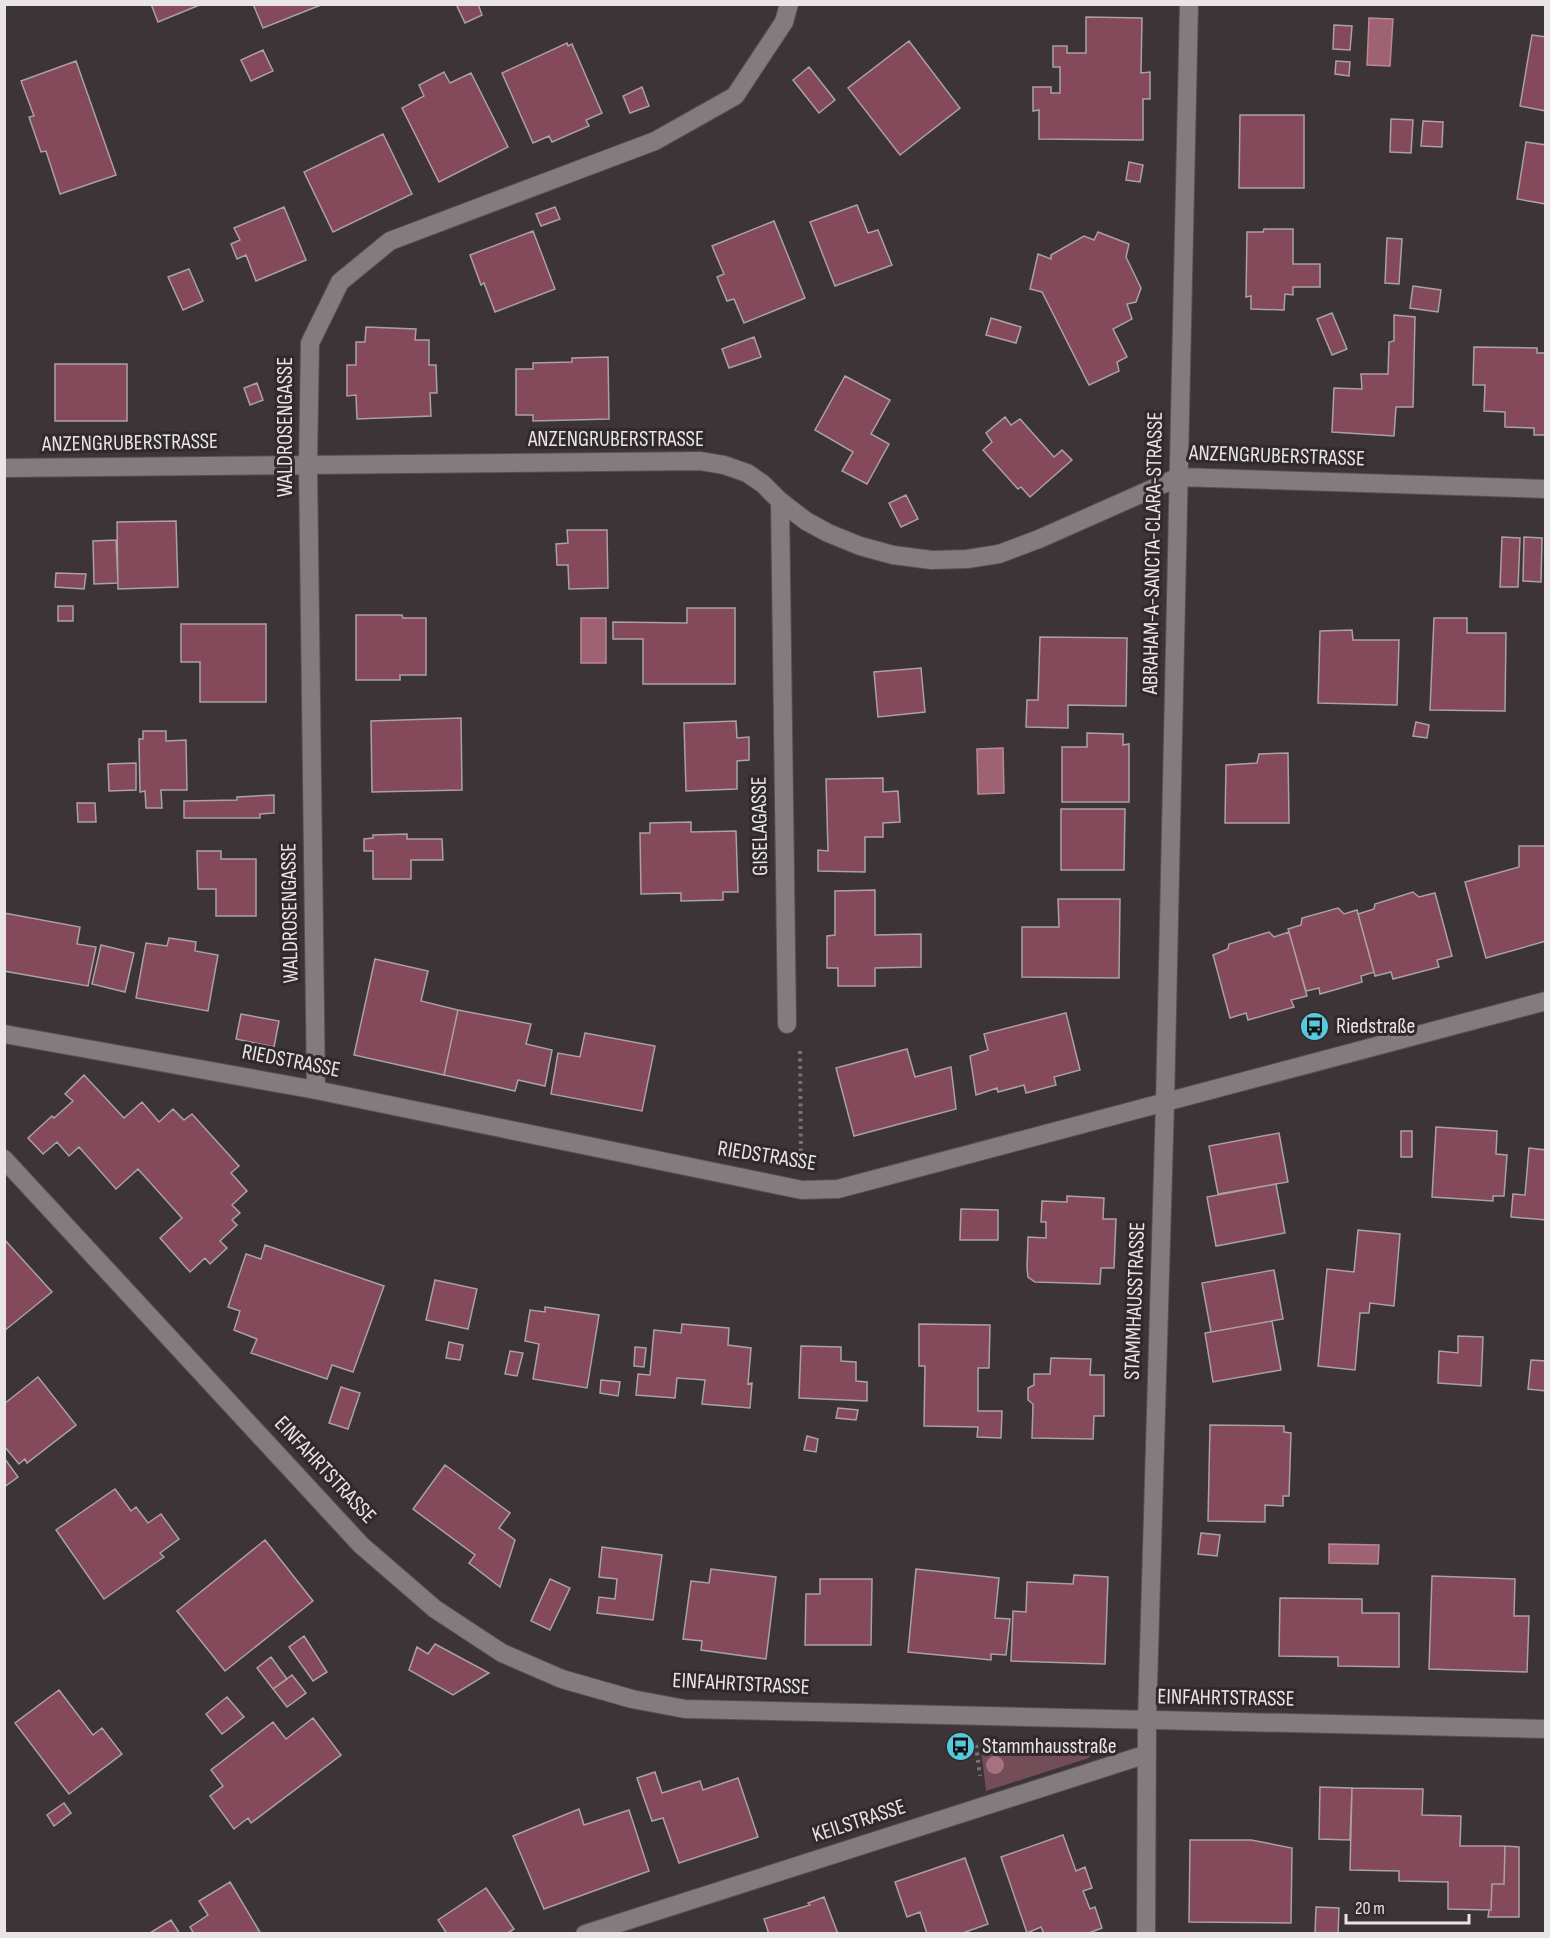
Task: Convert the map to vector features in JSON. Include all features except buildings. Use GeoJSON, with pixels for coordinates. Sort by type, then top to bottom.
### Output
{"type":"FeatureCollection","features":[{"type":"Feature","properties":{"kind":"street","name":"WALDROSENGASSE"},"geometry":{"type":"LineString","coordinates":[[316,1090],[308,465],[310,343],[340,282],[390,241],[655,141],[735,96],[784,22],[789,4]]}},
{"type":"Feature","properties":{"kind":"street","name":"ABRAHAM-A-SANCTA-CLARA-STRASSE"},"geometry":{"type":"LineString","coordinates":[[1165,1103],[1189,4]]}},
{"type":"Feature","properties":{"kind":"street","name":"ANZENGRUBERSTRASSE"},"geometry":{"type":"LineString","coordinates":[[4,468],[700,461],[724,465],[747,473],[806,521],[860,546],[903,557],[932,560],[967,559],[999,554],[1179,477],[1545,489]]}},
{"type":"Feature","properties":{"kind":"street","name":"GISELAGASSE"},"geometry":{"type":"LineString","coordinates":[[780,501],[787,1024]]}},
{"type":"Feature","properties":{"kind":"street","name":"RIEDSTRASSE"},"geometry":{"type":"LineString","coordinates":[[4,1034],[316,1090],[802,1190],[837,1189],[1545,1001]]}},
{"type":"Feature","properties":{"kind":"street","name":"STAMMHAUSSTRASSE"},"geometry":{"type":"LineString","coordinates":[[1146,1934],[1147,1720],[1165,1103]]}},
{"type":"Feature","properties":{"kind":"street","name":"EINFAHRTSTRASSE"},"geometry":{"type":"LineString","coordinates":[[4,1160],[361,1545],[435,1609],[502,1653],[562,1678],[632,1699],[685,1709],[1545,1729]]}},
{"type":"Feature","properties":{"kind":"street","name":"KEILSTRASSE"},"geometry":{"type":"LineString","coordinates":[[585,1934],[1147,1754]]}},
{"type":"Feature","properties":{"kind":"path"},"geometry":{"type":"LineString","coordinates":[[787,1024],[800,1046],[801,1147]]}},
{"type":"Feature","properties":{"kind":"path"},"geometry":{"type":"LineString","coordinates":[[973,1716],[983,1807]]}},
{"type":"Feature","properties":{"kind":"path"},"geometry":{"type":"LineString","coordinates":[[969,1743],[985,1747]]}},
{"type":"Feature","properties":{"kind":"shaded area"},"geometry":{"type":"Polygon","coordinates":[[[1369,18],[1393,19],[1390,66],[1367,65],[1369,18]]]}},
{"type":"Feature","properties":{"kind":"shaded area"},"geometry":{"type":"Polygon","coordinates":[[[581,618],[606,618],[606,663],[581,663],[581,618]]]}},
{"type":"Feature","properties":{"kind":"shaded area"},"geometry":{"type":"Polygon","coordinates":[[[1003,748],[1004,793],[978,794],[977,749],[1003,748]]]}},
{"type":"Feature","properties":{"kind":"shaded area"},"geometry":{"type":"Polygon","coordinates":[[[1329,1544],[1379,1545],[1378,1564],[1329,1563],[1329,1544]]]}},
{"type":"Feature","properties":{"kind":"shaded area"},"geometry":{"type":"Polygon","coordinates":[[[980,1740],[1087,1740],[1092,1748],[1089,1758],[986,1791],[980,1740]]]}},
{"type":"Feature","properties":{"kind":"place","name":"Riedstraße"},"geometry":{"type":"Point","coordinates":[1315,1026]}},
{"type":"Feature","properties":{"kind":"place","name":"Stammhausstraße"},"geometry":{"type":"Point","coordinates":[961,1746]}}]}
